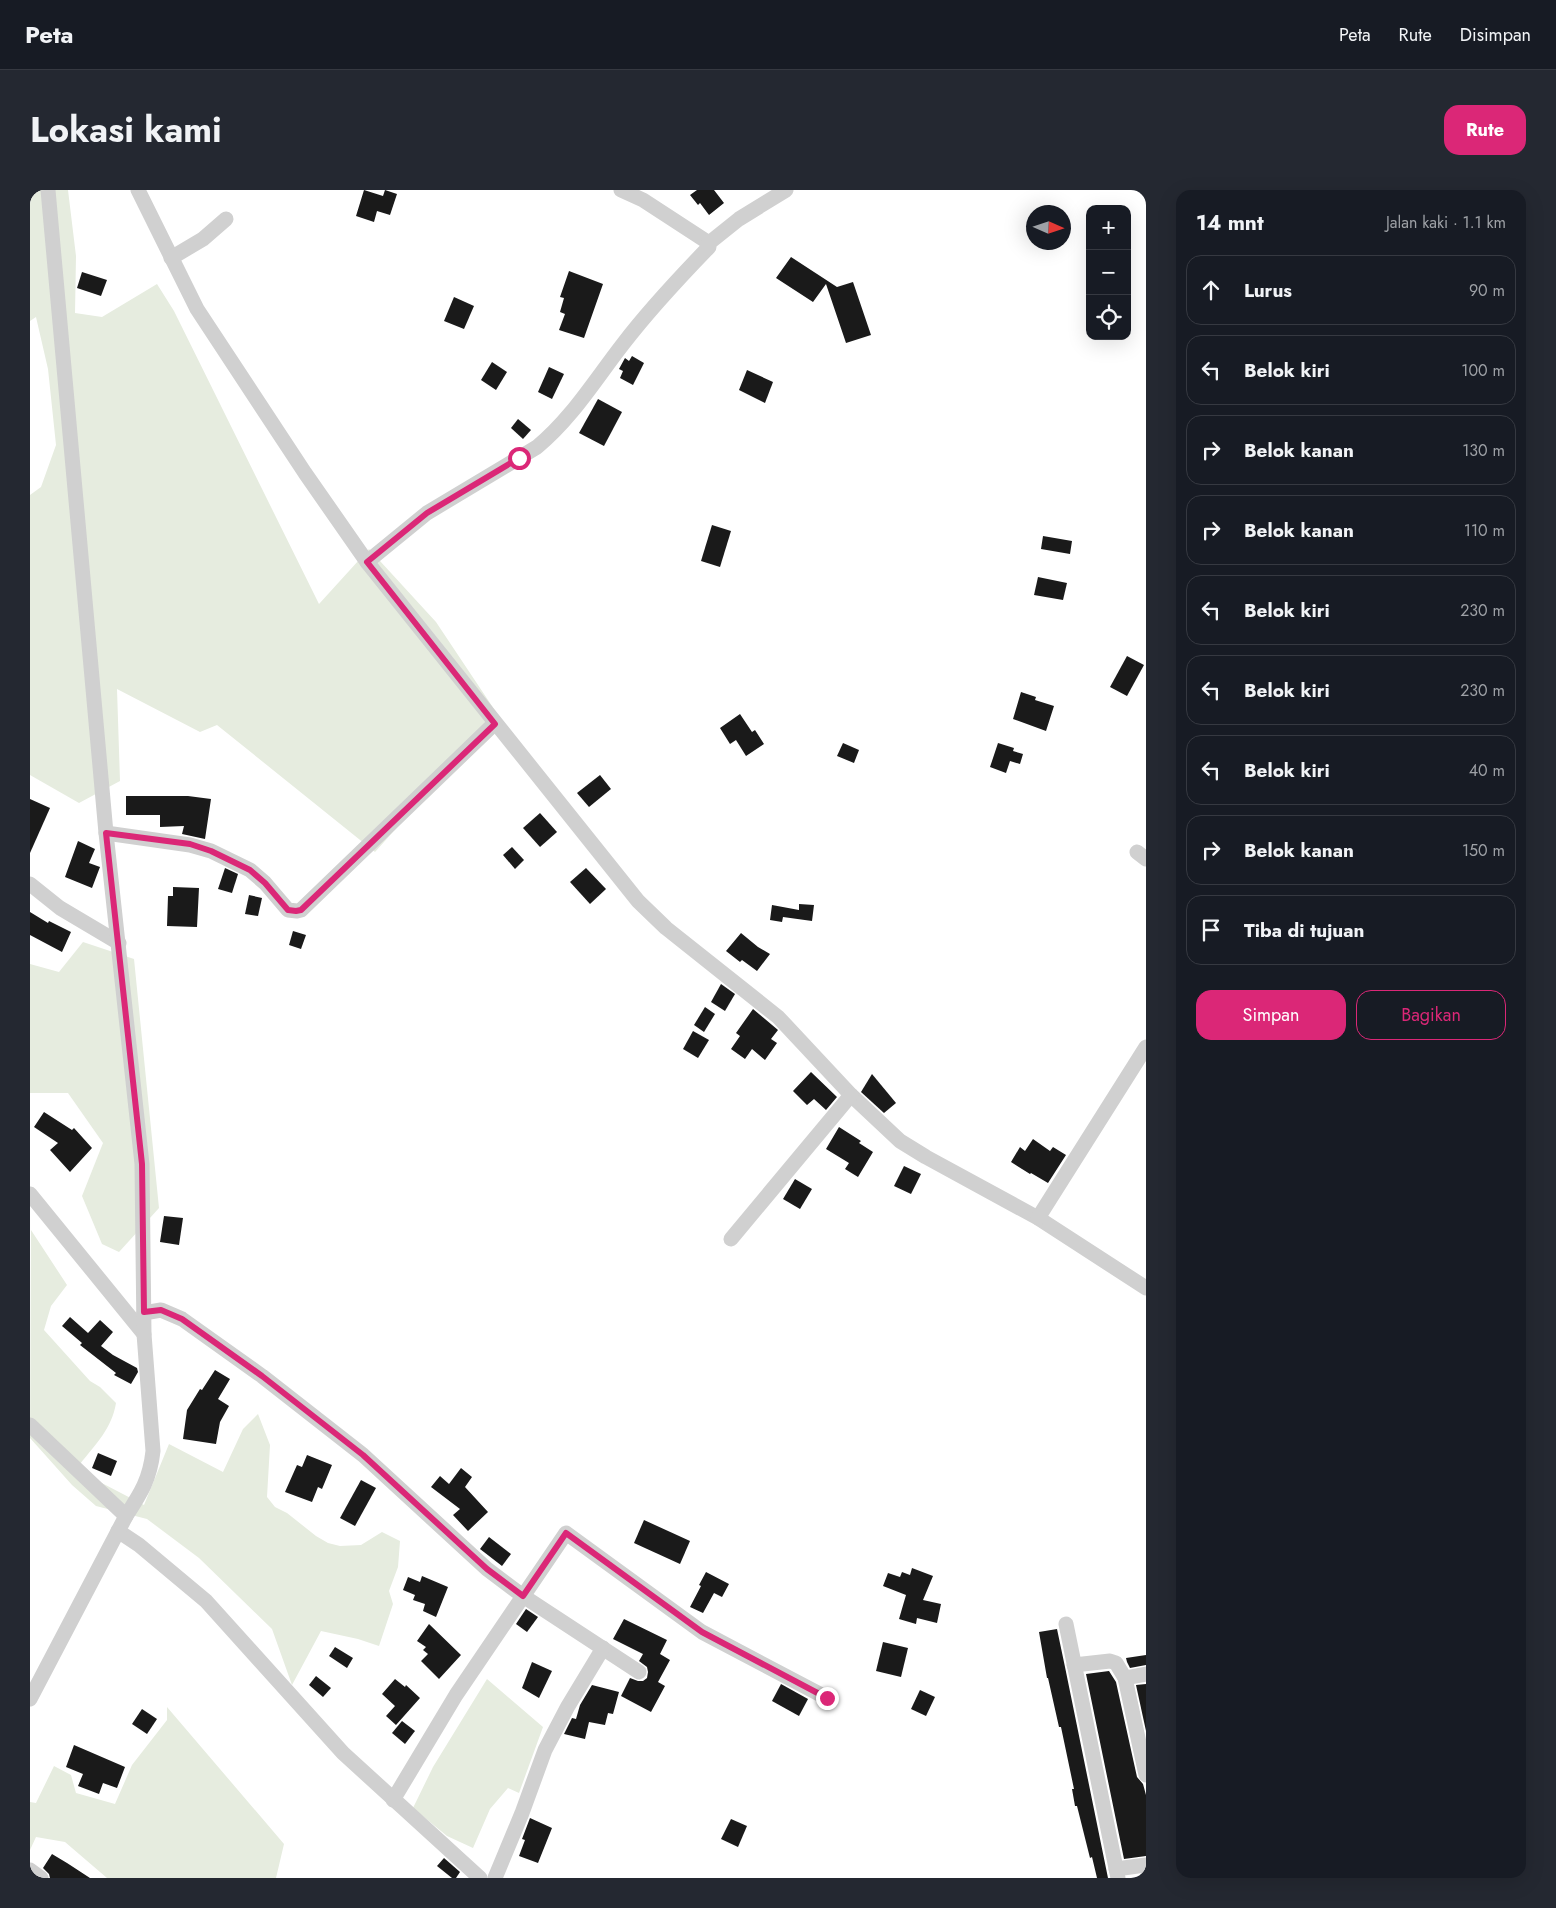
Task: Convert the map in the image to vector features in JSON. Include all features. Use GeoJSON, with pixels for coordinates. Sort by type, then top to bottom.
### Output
{"type":"FeatureCollection","features":[{"type":"Feature","properties":{"kind":"street"},"geometry":{"type":"LineString","coordinates":[[31,1695],[118,1530],[144,1489],[151,1469],[152,1438],[144,1334],[142,1164],[106,833],[48,190]]}},
{"type":"Feature","properties":{"kind":"street"},"geometry":{"type":"LineString","coordinates":[[138,190],[197,310],[367,562],[638,901],[666,928],[778,1017],[886,1130],[911,1149],[1038,1218],[1146,1288]]}},
{"type":"Feature","properties":{"kind":"street"},"geometry":{"type":"LineString","coordinates":[[621,190],[643,200],[709,243]]}},
{"type":"Feature","properties":{"kind":"street"},"geometry":{"type":"LineString","coordinates":[[367,562],[427,513],[525,454],[549,437],[580,402],[623,343],[672,284],[709,247],[709,243],[739,219],[786,190]]}},
{"type":"Feature","properties":{"kind":"street"},"geometry":{"type":"LineString","coordinates":[[171,258],[203,239],[226,219]]}},
{"type":"Feature","properties":{"kind":"street"},"geometry":{"type":"LineString","coordinates":[[106,833],[190,844],[211,851],[250,870],[265,883],[288,910],[301,910],[495,724]]}},
{"type":"Feature","properties":{"kind":"street"},"geometry":{"type":"LineString","coordinates":[[30,884],[60,908],[118,943]]}},
{"type":"Feature","properties":{"kind":"street"},"geometry":{"type":"LineString","coordinates":[[1038,1218],[1146,1047]]}},
{"type":"Feature","properties":{"kind":"street"},"geometry":{"type":"LineString","coordinates":[[731,1239],[851,1095]]}},
{"type":"Feature","properties":{"kind":"street"},"geometry":{"type":"LineString","coordinates":[[30,1194],[144,1334]]}},
{"type":"Feature","properties":{"kind":"street"},"geometry":{"type":"LineString","coordinates":[[144,1312],[161,1310],[182,1319],[262,1376],[363,1455],[487,1569],[523,1596],[640,1672]]}},
{"type":"Feature","properties":{"kind":"street"},"geometry":{"type":"LineString","coordinates":[[30,1425],[126,1516]]}},
{"type":"Feature","properties":{"kind":"street"},"geometry":{"type":"LineString","coordinates":[[118,1530],[139,1545],[206,1601],[343,1754],[480,1878]]}},
{"type":"Feature","properties":{"kind":"street"},"geometry":{"type":"LineString","coordinates":[[393,1800],[456,1695],[566,1533],[702,1632],[827,1698]]}},
{"type":"Feature","properties":{"kind":"street"},"geometry":{"type":"LineString","coordinates":[[1066,1624],[1117,1874],[1146,1865]]}},
{"type":"Feature","properties":{"kind":"street"},"geometry":{"type":"LineString","coordinates":[[495,1878],[522,1814],[545,1750],[568,1706],[603,1648]]}},
{"type":"Feature","properties":{"kind":"street"},"geometry":{"type":"LineString","coordinates":[[1074,1666],[1113,1661],[1116,1663],[1125,1678],[1146,1775]]}},
{"type":"Feature","properties":{"kind":"street"},"geometry":{"type":"LineString","coordinates":[[1125,1678],[1146,1674]]}},
{"type":"Feature","properties":{"kind":"street"},"geometry":{"type":"LineString","coordinates":[[30,1870],[41,1878]]}},
{"type":"Feature","properties":{"kind":"shaded area"},"geometry":{"type":"Polygon","coordinates":[[[30,190],[68,190],[76,256],[75,313],[102,317],[157,284],[174,311],[319,604],[369,549],[436,622],[498,715],[375,852],[217,725],[200,732],[117,689],[120,781],[79,803],[30,775],[30,495],[41,487],[56,445],[48,369],[36,317],[30,321],[30,190]]]}},
{"type":"Feature","properties":{"kind":"shaded area"},"geometry":{"type":"Polygon","coordinates":[[[83,942],[134,959],[159,1208],[119,1252],[102,1244],[82,1196],[103,1143],[68,1093],[30,1093],[30,964],[59,972],[83,942]]]}},
{"type":"Feature","properties":{"kind":"shaded area"},"geometry":{"type":"Polygon","coordinates":[[[31,1230],[67,1285],[51,1306],[44,1330],[90,1381],[100,1387],[116,1403],[107,1428],[80,1464],[96,1480],[144,1505],[169,1444],[223,1472],[243,1429],[258,1414],[270,1445],[267,1497],[275,1507],[287,1513],[328,1543],[340,1546],[361,1545],[382,1532],[400,1541],[398,1567],[389,1591],[393,1604],[379,1646],[358,1639],[321,1631],[292,1685],[272,1629],[199,1558],[147,1519],[96,1506],[72,1485],[30,1438],[31,1230]]]}},
{"type":"Feature","properties":{"kind":"shaded area"},"geometry":{"type":"Polygon","coordinates":[[[487,1679],[543,1727],[519,1793],[508,1788],[490,1809],[473,1848],[447,1836],[413,1808],[433,1767],[487,1679]]]}},
{"type":"Feature","properties":{"kind":"shaded area"},"geometry":{"type":"Polygon","coordinates":[[[167,1707],[284,1844],[276,1878],[107,1878],[65,1842],[36,1837],[30,1850],[30,1802],[36,1803],[54,1766],[71,1775],[76,1793],[115,1804],[132,1765],[167,1720],[167,1707]]]}},
{"type":"Feature","properties":{"kind":"building"},"geometry":{"type":"Polygon","coordinates":[[[364,190],[383,196],[385,190],[397,194],[390,215],[377,211],[374,222],[356,216],[364,190]]]}},
{"type":"Feature","properties":{"kind":"building"},"geometry":{"type":"Polygon","coordinates":[[[697,190],[714,190],[724,203],[709,215],[700,203],[698,205],[690,195],[697,190]]]}},
{"type":"Feature","properties":{"kind":"building"},"geometry":{"type":"Polygon","coordinates":[[[791,257],[837,287],[853,282],[871,335],[846,343],[826,284],[813,302],[776,278],[791,257]]]}},
{"type":"Feature","properties":{"kind":"building"},"geometry":{"type":"Polygon","coordinates":[[[569,271],[603,284],[584,338],[559,330],[565,314],[560,312],[564,298],[560,297],[569,271]]]}},
{"type":"Feature","properties":{"kind":"building"},"geometry":{"type":"Polygon","coordinates":[[[82,272],[107,280],[101,296],[77,288],[82,272]]]}},
{"type":"Feature","properties":{"kind":"building"},"geometry":{"type":"Polygon","coordinates":[[[454,297],[474,306],[464,329],[444,321],[454,297]]]}},
{"type":"Feature","properties":{"kind":"building"},"geometry":{"type":"Polygon","coordinates":[[[632,356],[644,363],[633,385],[620,378],[623,371],[619,369],[625,358],[629,361],[632,356]]]}},
{"type":"Feature","properties":{"kind":"building"},"geometry":{"type":"Polygon","coordinates":[[[492,362],[507,372],[496,390],[481,380],[492,362]]]}},
{"type":"Feature","properties":{"kind":"building"},"geometry":{"type":"Polygon","coordinates":[[[549,367],[564,374],[552,399],[538,392],[549,367]]]}},
{"type":"Feature","properties":{"kind":"building"},"geometry":{"type":"Polygon","coordinates":[[[747,370],[773,382],[765,403],[739,390],[747,370]]]}},
{"type":"Feature","properties":{"kind":"building"},"geometry":{"type":"Polygon","coordinates":[[[598,399],[622,412],[604,446],[579,433],[598,399]]]}},
{"type":"Feature","properties":{"kind":"building"},"geometry":{"type":"Polygon","coordinates":[[[518,419],[531,430],[523,439],[511,428],[518,419]]]}},
{"type":"Feature","properties":{"kind":"building"},"geometry":{"type":"Polygon","coordinates":[[[712,525],[731,531],[720,567],[701,561],[712,525]]]}},
{"type":"Feature","properties":{"kind":"building"},"geometry":{"type":"Polygon","coordinates":[[[1043,536],[1072,541],[1070,554],[1041,549],[1043,536]]]}},
{"type":"Feature","properties":{"kind":"building"},"geometry":{"type":"Polygon","coordinates":[[[1038,577],[1067,583],[1063,600],[1034,595],[1038,577]]]}},
{"type":"Feature","properties":{"kind":"building"},"geometry":{"type":"Polygon","coordinates":[[[1127,656],[1144,665],[1127,696],[1110,687],[1127,656]]]}},
{"type":"Feature","properties":{"kind":"building"},"geometry":{"type":"Polygon","coordinates":[[[1021,692],[1036,697],[1035,700],[1054,706],[1046,731],[1013,719],[1021,692]]]}},
{"type":"Feature","properties":{"kind":"building"},"geometry":{"type":"Polygon","coordinates":[[[740,714],[752,732],[755,730],[764,744],[746,756],[736,740],[730,744],[720,728],[740,714]]]}},
{"type":"Feature","properties":{"kind":"building"},"geometry":{"type":"Polygon","coordinates":[[[843,743],[859,750],[854,763],[837,756],[843,743]]]}},
{"type":"Feature","properties":{"kind":"building"},"geometry":{"type":"Polygon","coordinates":[[[998,743],[1014,748],[1013,751],[1023,754],[1020,764],[1010,761],[1006,773],[990,767],[998,743]]]}},
{"type":"Feature","properties":{"kind":"building"},"geometry":{"type":"Polygon","coordinates":[[[600,775],[611,789],[589,807],[577,793],[600,775]]]}},
{"type":"Feature","properties":{"kind":"building"},"geometry":{"type":"Polygon","coordinates":[[[126,796],[188,796],[211,799],[205,839],[182,834],[184,826],[160,827],[160,815],[126,815],[126,796]]]}},
{"type":"Feature","properties":{"kind":"building"},"geometry":{"type":"Polygon","coordinates":[[[30,799],[50,808],[30,853],[30,799]]]}},
{"type":"Feature","properties":{"kind":"building"},"geometry":{"type":"Polygon","coordinates":[[[540,813],[557,832],[540,847],[523,828],[540,813]]]}},
{"type":"Feature","properties":{"kind":"building"},"geometry":{"type":"Polygon","coordinates":[[[78,841],[95,849],[89,863],[100,867],[92,888],[65,877],[78,841]]]}},
{"type":"Feature","properties":{"kind":"building"},"geometry":{"type":"Polygon","coordinates":[[[512,847],[524,860],[515,869],[503,855],[512,847]]]}},
{"type":"Feature","properties":{"kind":"building"},"geometry":{"type":"Polygon","coordinates":[[[225,868],[238,874],[232,893],[218,889],[225,868]]]}},
{"type":"Feature","properties":{"kind":"building"},"geometry":{"type":"Polygon","coordinates":[[[586,868],[606,889],[590,904],[570,882],[586,868]]]}},
{"type":"Feature","properties":{"kind":"building"},"geometry":{"type":"Polygon","coordinates":[[[173,887],[199,888],[197,927],[167,926],[168,896],[173,896],[173,887]]]}},
{"type":"Feature","properties":{"kind":"building"},"geometry":{"type":"Polygon","coordinates":[[[249,895],[262,898],[258,916],[245,914],[249,895]]]}},
{"type":"Feature","properties":{"kind":"building"},"geometry":{"type":"Polygon","coordinates":[[[799,904],[814,905],[812,921],[783,917],[782,922],[770,920],[772,905],[799,910],[799,904]]]}},
{"type":"Feature","properties":{"kind":"building"},"geometry":{"type":"Polygon","coordinates":[[[30,912],[48,923],[49,921],[71,932],[62,952],[30,935],[30,912]]]}},
{"type":"Feature","properties":{"kind":"building"},"geometry":{"type":"Polygon","coordinates":[[[293,931],[306,935],[301,949],[289,945],[293,931]]]}},
{"type":"Feature","properties":{"kind":"building"},"geometry":{"type":"Polygon","coordinates":[[[741,933],[770,954],[757,971],[742,960],[740,962],[726,951],[741,933]]]}},
{"type":"Feature","properties":{"kind":"building"},"geometry":{"type":"Polygon","coordinates":[[[721,984],[735,994],[725,1011],[711,1002],[721,984]]]}},
{"type":"Feature","properties":{"kind":"building"},"geometry":{"type":"Polygon","coordinates":[[[705,1007],[715,1014],[704,1032],[694,1025],[705,1007]]]}},
{"type":"Feature","properties":{"kind":"building"},"geometry":{"type":"Polygon","coordinates":[[[753,1009],[778,1030],[771,1039],[777,1043],[765,1060],[752,1049],[745,1059],[731,1049],[740,1036],[736,1033],[753,1009]]]}},
{"type":"Feature","properties":{"kind":"building"},"geometry":{"type":"Polygon","coordinates":[[[693,1031],[709,1040],[698,1058],[683,1049],[693,1031]]]}},
{"type":"Feature","properties":{"kind":"building"},"geometry":{"type":"Polygon","coordinates":[[[811,1072],[837,1097],[826,1110],[814,1099],[807,1105],[793,1091],[811,1072]]]}},
{"type":"Feature","properties":{"kind":"building"},"geometry":{"type":"Polygon","coordinates":[[[872,1074],[896,1103],[884,1113],[861,1092],[872,1074]]]}},
{"type":"Feature","properties":{"kind":"building"},"geometry":{"type":"Polygon","coordinates":[[[44,1112],[72,1130],[74,1128],[92,1148],[70,1172],[50,1150],[58,1143],[34,1127],[44,1112]]]}},
{"type":"Feature","properties":{"kind":"building"},"geometry":{"type":"Polygon","coordinates":[[[839,1127],[861,1141],[859,1143],[873,1152],[858,1177],[845,1169],[849,1163],[826,1149],[839,1127]]]}},
{"type":"Feature","properties":{"kind":"building"},"geometry":{"type":"Polygon","coordinates":[[[1033,1139],[1050,1151],[1053,1147],[1066,1155],[1048,1183],[1011,1162],[1020,1147],[1025,1151],[1033,1139]]]}},
{"type":"Feature","properties":{"kind":"building"},"geometry":{"type":"Polygon","coordinates":[[[904,1166],[921,1174],[911,1194],[894,1186],[904,1166]]]}},
{"type":"Feature","properties":{"kind":"building"},"geometry":{"type":"Polygon","coordinates":[[[795,1179],[812,1189],[800,1209],[783,1199],[795,1179]]]}},
{"type":"Feature","properties":{"kind":"building"},"geometry":{"type":"Polygon","coordinates":[[[164,1216],[183,1218],[179,1245],[160,1242],[164,1216]]]}},
{"type":"Feature","properties":{"kind":"building"},"geometry":{"type":"Polygon","coordinates":[[[70,1317],[88,1333],[100,1320],[113,1332],[101,1346],[137,1368],[138,1372],[131,1384],[114,1375],[116,1373],[80,1345],[82,1343],[62,1326],[70,1317]]]}},
{"type":"Feature","properties":{"kind":"building"},"geometry":{"type":"Polygon","coordinates":[[[215,1370],[230,1379],[218,1399],[229,1406],[220,1422],[216,1444],[183,1439],[187,1410],[215,1370]]]}},
{"type":"Feature","properties":{"kind":"building"},"geometry":{"type":"Polygon","coordinates":[[[98,1453],[117,1461],[111,1476],[92,1468],[98,1453]]]}},
{"type":"Feature","properties":{"kind":"building"},"geometry":{"type":"Polygon","coordinates":[[[307,1455],[332,1465],[322,1489],[318,1487],[312,1502],[285,1492],[297,1465],[302,1467],[307,1455]]]}},
{"type":"Feature","properties":{"kind":"building"},"geometry":{"type":"Polygon","coordinates":[[[461,1468],[472,1477],[465,1487],[488,1512],[468,1531],[453,1515],[460,1509],[431,1487],[440,1476],[449,1484],[461,1468]]]}},
{"type":"Feature","properties":{"kind":"building"},"geometry":{"type":"Polygon","coordinates":[[[361,1480],[376,1488],[355,1526],[340,1518],[361,1480]]]}},
{"type":"Feature","properties":{"kind":"building"},"geometry":{"type":"Polygon","coordinates":[[[644,1520],[690,1541],[680,1564],[634,1543],[644,1520]]]}},
{"type":"Feature","properties":{"kind":"building"},"geometry":{"type":"Polygon","coordinates":[[[489,1537],[511,1554],[502,1566],[480,1549],[489,1537]]]}},
{"type":"Feature","properties":{"kind":"building"},"geometry":{"type":"Polygon","coordinates":[[[912,1568],[933,1576],[923,1600],[941,1604],[937,1623],[917,1618],[916,1624],[899,1619],[906,1595],[883,1586],[888,1573],[900,1577],[902,1572],[910,1575],[912,1568]]]}},
{"type":"Feature","properties":{"kind":"building"},"geometry":{"type":"Polygon","coordinates":[[[706,1572],[729,1584],[722,1597],[714,1593],[703,1613],[690,1607],[706,1572]]]}},
{"type":"Feature","properties":{"kind":"building"},"geometry":{"type":"Polygon","coordinates":[[[422,1576],[448,1587],[436,1617],[423,1611],[425,1604],[413,1600],[415,1595],[403,1590],[408,1577],[420,1582],[422,1576]]]}},
{"type":"Feature","properties":{"kind":"building"},"geometry":{"type":"Polygon","coordinates":[[[526,1609],[538,1617],[527,1632],[516,1624],[526,1609]]]}},
{"type":"Feature","properties":{"kind":"building"},"geometry":{"type":"Polygon","coordinates":[[[624,1619],[667,1640],[660,1654],[670,1660],[658,1682],[665,1686],[651,1712],[621,1696],[630,1678],[643,1681],[647,1678],[648,1672],[647,1667],[639,1661],[643,1654],[613,1639],[624,1619]]]}},
{"type":"Feature","properties":{"kind":"building"},"geometry":{"type":"Polygon","coordinates":[[[429,1624],[461,1655],[439,1679],[421,1661],[428,1654],[423,1650],[426,1647],[417,1641],[429,1624]]]}},
{"type":"Feature","properties":{"kind":"building"},"geometry":{"type":"Polygon","coordinates":[[[1057,1629],[1108,1878],[1097,1878],[1092,1857],[1090,1858],[1077,1806],[1075,1806],[1072,1789],[1074,1789],[1061,1727],[1059,1727],[1047,1678],[1039,1632],[1057,1629]]]}},
{"type":"Feature","properties":{"kind":"building"},"geometry":{"type":"Polygon","coordinates":[[[883,1642],[908,1648],[901,1677],[876,1671],[883,1642]]]}},
{"type":"Feature","properties":{"kind":"building"},"geometry":{"type":"Polygon","coordinates":[[[335,1647],[353,1658],[347,1668],[329,1656],[335,1647]]]}},
{"type":"Feature","properties":{"kind":"building"},"geometry":{"type":"Polygon","coordinates":[[[1146,1655],[1146,1665],[1130,1668],[1126,1658],[1146,1655]]]}},
{"type":"Feature","properties":{"kind":"building"},"geometry":{"type":"Polygon","coordinates":[[[532,1662],[552,1671],[539,1698],[522,1688],[532,1662]]]}},
{"type":"Feature","properties":{"kind":"building"},"geometry":{"type":"Polygon","coordinates":[[[1109,1671],[1116,1682],[1137,1777],[1143,1784],[1146,1795],[1146,1856],[1124,1859],[1086,1674],[1109,1671]]]}},
{"type":"Feature","properties":{"kind":"building"},"geometry":{"type":"Polygon","coordinates":[[[316,1676],[331,1688],[323,1697],[309,1685],[316,1676]]]}},
{"type":"Feature","properties":{"kind":"building"},"geometry":{"type":"Polygon","coordinates":[[[395,1679],[405,1687],[406,1685],[420,1698],[396,1725],[386,1716],[395,1706],[382,1694],[395,1679]]]}},
{"type":"Feature","properties":{"kind":"building"},"geometry":{"type":"Polygon","coordinates":[[[781,1684],[808,1699],[799,1716],[772,1701],[781,1684]]]}},
{"type":"Feature","properties":{"kind":"building"},"geometry":{"type":"Polygon","coordinates":[[[1146,1684],[1146,1731],[1136,1685],[1146,1684]]]}},
{"type":"Feature","properties":{"kind":"building"},"geometry":{"type":"Polygon","coordinates":[[[592,1685],[619,1692],[613,1714],[608,1713],[605,1725],[589,1722],[585,1739],[564,1734],[572,1718],[576,1719],[580,1705],[592,1685]]]}},
{"type":"Feature","properties":{"kind":"building"},"geometry":{"type":"Polygon","coordinates":[[[920,1690],[935,1697],[926,1716],[911,1709],[920,1690]]]}},
{"type":"Feature","properties":{"kind":"building"},"geometry":{"type":"Polygon","coordinates":[[[142,1709],[157,1719],[147,1734],[132,1724],[142,1709]]]}},
{"type":"Feature","properties":{"kind":"building"},"geometry":{"type":"Polygon","coordinates":[[[402,1721],[415,1731],[405,1744],[392,1733],[402,1721]]]}},
{"type":"Feature","properties":{"kind":"building"},"geometry":{"type":"Polygon","coordinates":[[[74,1745],[125,1767],[117,1788],[103,1783],[99,1794],[78,1786],[83,1774],[66,1767],[74,1745]]]}},
{"type":"Feature","properties":{"kind":"building"},"geometry":{"type":"Polygon","coordinates":[[[530,1818],[552,1828],[538,1863],[519,1856],[525,1840],[522,1839],[530,1818]]]}},
{"type":"Feature","properties":{"kind":"building"},"geometry":{"type":"Polygon","coordinates":[[[731,1819],[747,1826],[738,1847],[721,1839],[731,1819]]]}},
{"type":"Feature","properties":{"kind":"building"},"geometry":{"type":"Polygon","coordinates":[[[52,1854],[90,1878],[50,1878],[43,1868],[52,1854]]]}},
{"type":"Feature","properties":{"kind":"building"},"geometry":{"type":"Polygon","coordinates":[[[444,1858],[460,1872],[456,1878],[452,1878],[437,1866],[444,1858]]]}},
{"type":"Feature","properties":{"kind":"route"},"geometry":{"type":"LineString","coordinates":[[519,458],[427,513],[367,562],[495,724],[301,910],[288,910],[257,875],[238,863],[201,847],[106,833],[142,1164],[144,1312],[161,1310],[182,1319],[262,1376],[363,1455],[439,1527],[487,1569],[523,1596],[566,1533],[702,1632],[827,1698]]}}]}
